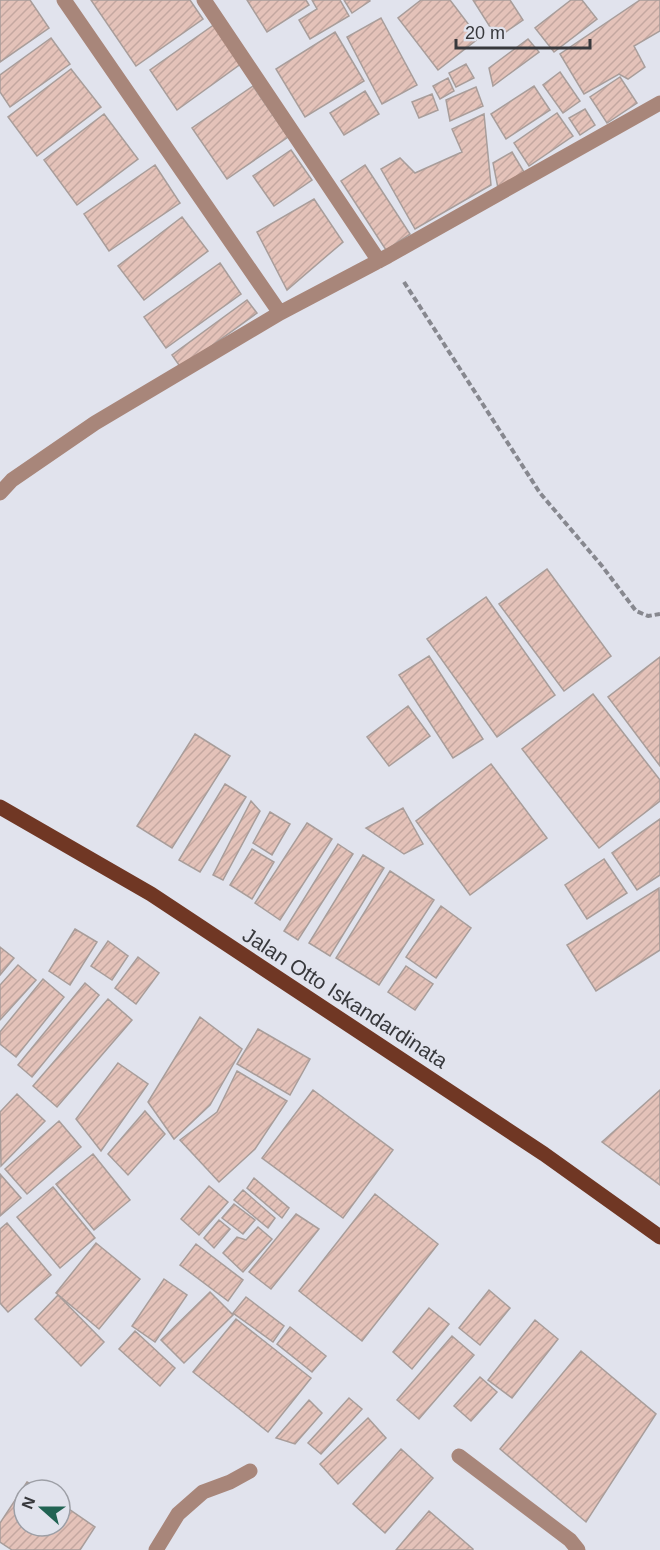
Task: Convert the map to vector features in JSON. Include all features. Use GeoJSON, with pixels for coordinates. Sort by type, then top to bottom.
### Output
{"type":"FeatureCollection","features":[{"type":"Feature","properties":{"kind":"main road","name":"Jalan Otto Iskandardinata"},"geometry":{"type":"LineString","coordinates":[[0,807],[151,894],[544,1154],[660,1236]]}},
{"type":"Feature","properties":{"kind":"street"},"geometry":{"type":"LineString","coordinates":[[64,0],[280,313]]}},
{"type":"Feature","properties":{"kind":"street"},"geometry":{"type":"LineString","coordinates":[[204,0],[383,259]]}},
{"type":"Feature","properties":{"kind":"street"},"geometry":{"type":"LineString","coordinates":[[0,493],[12,480],[95,423],[280,313],[383,259],[660,104]]}},
{"type":"Feature","properties":{"kind":"street"},"geometry":{"type":"LineString","coordinates":[[459,1456],[570,1540],[578,1550]]}},
{"type":"Feature","properties":{"kind":"street"},"geometry":{"type":"LineString","coordinates":[[156,1550],[178,1514],[202,1492],[230,1482],[250,1471]]}},
{"type":"Feature","properties":{"kind":"path"},"geometry":{"type":"LineString","coordinates":[[383,259],[540,493],[636,610],[648,616],[660,614]]}},
{"type":"Feature","properties":{"kind":"building"},"geometry":{"type":"Polygon","coordinates":[[[0,0],[30,0],[49,28],[0,62],[0,0]]]}},
{"type":"Feature","properties":{"kind":"building"},"geometry":{"type":"Polygon","coordinates":[[[91,0],[190,0],[203,19],[136,66],[91,0]]]}},
{"type":"Feature","properties":{"kind":"building"},"geometry":{"type":"Polygon","coordinates":[[[247,0],[306,0],[309,5],[267,32],[247,0]]]}},
{"type":"Feature","properties":{"kind":"building"},"geometry":{"type":"Polygon","coordinates":[[[312,0],[340,0],[349,16],[310,39],[299,20],[317,9],[312,0]]]}},
{"type":"Feature","properties":{"kind":"building"},"geometry":{"type":"Polygon","coordinates":[[[344,0],[369,0],[370,1],[352,13],[344,0]]]}},
{"type":"Feature","properties":{"kind":"building"},"geometry":{"type":"Polygon","coordinates":[[[421,0],[450,0],[479,38],[438,70],[398,18],[421,0]]]}},
{"type":"Feature","properties":{"kind":"building"},"geometry":{"type":"Polygon","coordinates":[[[473,0],[510,0],[523,20],[497,38],[473,0]]]}},
{"type":"Feature","properties":{"kind":"building"},"geometry":{"type":"Polygon","coordinates":[[[571,0],[582,0],[597,19],[554,52],[535,28],[571,0]]]}},
{"type":"Feature","properties":{"kind":"building"},"geometry":{"type":"Polygon","coordinates":[[[640,0],[660,0],[660,31],[634,46],[645,67],[628,79],[619,74],[584,94],[560,54],[640,0]]]}},
{"type":"Feature","properties":{"kind":"building"},"geometry":{"type":"Polygon","coordinates":[[[381,18],[417,85],[382,104],[347,37],[381,18]]]}},
{"type":"Feature","properties":{"kind":"building"},"geometry":{"type":"Polygon","coordinates":[[[215,24],[242,63],[177,110],[150,70],[215,24]]]}},
{"type":"Feature","properties":{"kind":"building"},"geometry":{"type":"Polygon","coordinates":[[[335,32],[364,81],[305,117],[276,69],[335,32]]]}},
{"type":"Feature","properties":{"kind":"building"},"geometry":{"type":"Polygon","coordinates":[[[51,38],[70,64],[10,107],[0,92],[0,75],[51,38]]]}},
{"type":"Feature","properties":{"kind":"building"},"geometry":{"type":"Polygon","coordinates":[[[528,39],[539,52],[493,86],[489,68],[528,39]]]}},
{"type":"Feature","properties":{"kind":"building"},"geometry":{"type":"Polygon","coordinates":[[[466,64],[474,78],[456,87],[449,73],[466,64]]]}},
{"type":"Feature","properties":{"kind":"building"},"geometry":{"type":"Polygon","coordinates":[[[71,69],[101,107],[37,156],[8,117],[71,69]]]}},
{"type":"Feature","properties":{"kind":"building"},"geometry":{"type":"Polygon","coordinates":[[[560,72],[580,101],[563,113],[543,85],[560,72]]]}},
{"type":"Feature","properties":{"kind":"building"},"geometry":{"type":"Polygon","coordinates":[[[620,77],[637,103],[607,123],[590,97],[620,77]]]}},
{"type":"Feature","properties":{"kind":"building"},"geometry":{"type":"Polygon","coordinates":[[[448,78],[454,91],[440,99],[433,86],[448,78]]]}},
{"type":"Feature","properties":{"kind":"building"},"geometry":{"type":"Polygon","coordinates":[[[253,86],[288,137],[227,179],[192,128],[253,86]]]}},
{"type":"Feature","properties":{"kind":"building"},"geometry":{"type":"Polygon","coordinates":[[[534,86],[550,110],[506,139],[491,114],[534,86]]]}},
{"type":"Feature","properties":{"kind":"building"},"geometry":{"type":"Polygon","coordinates":[[[476,87],[483,106],[450,121],[446,100],[476,87]]]}},
{"type":"Feature","properties":{"kind":"building"},"geometry":{"type":"Polygon","coordinates":[[[365,91],[379,114],[344,135],[330,113],[365,91]]]}},
{"type":"Feature","properties":{"kind":"building"},"geometry":{"type":"Polygon","coordinates":[[[432,94],[438,110],[419,118],[412,102],[432,94]]]}},
{"type":"Feature","properties":{"kind":"building"},"geometry":{"type":"Polygon","coordinates":[[[585,109],[595,125],[580,135],[569,118],[585,109]]]}},
{"type":"Feature","properties":{"kind":"building"},"geometry":{"type":"Polygon","coordinates":[[[557,113],[573,136],[529,166],[514,143],[557,113]]]}},
{"type":"Feature","properties":{"kind":"building"},"geometry":{"type":"Polygon","coordinates":[[[104,114],[138,159],[77,205],[44,160],[104,114]]]}},
{"type":"Feature","properties":{"kind":"building"},"geometry":{"type":"Polygon","coordinates":[[[484,114],[491,185],[415,229],[381,169],[400,158],[415,173],[462,152],[452,129],[484,114]]]}},
{"type":"Feature","properties":{"kind":"building"},"geometry":{"type":"Polygon","coordinates":[[[291,150],[312,180],[274,206],[253,176],[291,150]]]}},
{"type":"Feature","properties":{"kind":"building"},"geometry":{"type":"Polygon","coordinates":[[[512,152],[524,172],[498,188],[493,163],[512,152]]]}},
{"type":"Feature","properties":{"kind":"building"},"geometry":{"type":"Polygon","coordinates":[[[155,165],[180,203],[109,251],[84,214],[155,165]]]}},
{"type":"Feature","properties":{"kind":"building"},"geometry":{"type":"Polygon","coordinates":[[[365,165],[410,234],[386,250],[341,181],[365,165]]]}},
{"type":"Feature","properties":{"kind":"building"},"geometry":{"type":"Polygon","coordinates":[[[314,199],[343,242],[287,290],[257,232],[314,199]]]}},
{"type":"Feature","properties":{"kind":"building"},"geometry":{"type":"Polygon","coordinates":[[[182,217],[208,251],[144,300],[118,266],[182,217]]]}},
{"type":"Feature","properties":{"kind":"building"},"geometry":{"type":"Polygon","coordinates":[[[220,263],[241,294],[166,348],[144,317],[220,263]]]}},
{"type":"Feature","properties":{"kind":"building"},"geometry":{"type":"Polygon","coordinates":[[[247,300],[257,313],[181,368],[172,355],[247,300]]]}},
{"type":"Feature","properties":{"kind":"building"},"geometry":{"type":"Polygon","coordinates":[[[547,569],[611,656],[564,691],[499,604],[547,569]]]}},
{"type":"Feature","properties":{"kind":"building"},"geometry":{"type":"Polygon","coordinates":[[[486,597],[555,695],[497,737],[427,639],[486,597]]]}},
{"type":"Feature","properties":{"kind":"building"},"geometry":{"type":"Polygon","coordinates":[[[429,656],[483,739],[453,758],[399,675],[429,656]]]}},
{"type":"Feature","properties":{"kind":"building"},"geometry":{"type":"Polygon","coordinates":[[[660,657],[660,766],[608,697],[660,657]]]}},
{"type":"Feature","properties":{"kind":"building"},"geometry":{"type":"Polygon","coordinates":[[[593,694],[660,780],[660,801],[599,848],[522,749],[593,694]]]}},
{"type":"Feature","properties":{"kind":"building"},"geometry":{"type":"Polygon","coordinates":[[[408,706],[430,736],[389,766],[367,737],[408,706]]]}},
{"type":"Feature","properties":{"kind":"building"},"geometry":{"type":"Polygon","coordinates":[[[195,734],[230,756],[172,848],[137,826],[195,734]]]}},
{"type":"Feature","properties":{"kind":"building"},"geometry":{"type":"Polygon","coordinates":[[[491,764],[547,838],[470,895],[416,821],[491,764]]]}},
{"type":"Feature","properties":{"kind":"building"},"geometry":{"type":"Polygon","coordinates":[[[225,784],[246,797],[200,872],[179,860],[225,784]]]}},
{"type":"Feature","properties":{"kind":"building"},"geometry":{"type":"Polygon","coordinates":[[[251,801],[260,811],[223,880],[213,875],[251,801]]]}},
{"type":"Feature","properties":{"kind":"building"},"geometry":{"type":"Polygon","coordinates":[[[403,808],[423,844],[404,854],[366,828],[403,808]]]}},
{"type":"Feature","properties":{"kind":"building"},"geometry":{"type":"Polygon","coordinates":[[[270,812],[290,824],[272,855],[253,843],[270,812]]]}},
{"type":"Feature","properties":{"kind":"building"},"geometry":{"type":"Polygon","coordinates":[[[660,819],[660,875],[637,890],[612,853],[660,819]]]}},
{"type":"Feature","properties":{"kind":"building"},"geometry":{"type":"Polygon","coordinates":[[[307,823],[332,839],[280,920],[255,903],[307,823]]]}},
{"type":"Feature","properties":{"kind":"building"},"geometry":{"type":"Polygon","coordinates":[[[338,844],[353,854],[298,940],[284,931],[338,844]]]}},
{"type":"Feature","properties":{"kind":"building"},"geometry":{"type":"Polygon","coordinates":[[[252,849],[274,862],[252,899],[230,885],[252,849]]]}},
{"type":"Feature","properties":{"kind":"building"},"geometry":{"type":"Polygon","coordinates":[[[363,855],[384,868],[330,956],[309,943],[363,855]]]}},
{"type":"Feature","properties":{"kind":"building"},"geometry":{"type":"Polygon","coordinates":[[[604,859],[627,893],[587,919],[565,885],[604,859]]]}},
{"type":"Feature","properties":{"kind":"building"},"geometry":{"type":"Polygon","coordinates":[[[390,871],[434,900],[379,985],[336,958],[390,871]]]}},
{"type":"Feature","properties":{"kind":"building"},"geometry":{"type":"Polygon","coordinates":[[[659,888],[660,950],[596,991],[567,945],[659,888]]]}},
{"type":"Feature","properties":{"kind":"building"},"geometry":{"type":"Polygon","coordinates":[[[441,906],[471,928],[436,978],[406,957],[441,906]]]}},
{"type":"Feature","properties":{"kind":"building"},"geometry":{"type":"Polygon","coordinates":[[[75,929],[97,942],[70,985],[49,971],[75,929]]]}},
{"type":"Feature","properties":{"kind":"building"},"geometry":{"type":"Polygon","coordinates":[[[108,941],[128,956],[112,980],[91,966],[108,941]]]}},
{"type":"Feature","properties":{"kind":"building"},"geometry":{"type":"Polygon","coordinates":[[[0,947],[14,958],[0,975],[0,947]]]}},
{"type":"Feature","properties":{"kind":"building"},"geometry":{"type":"Polygon","coordinates":[[[138,957],[159,973],[136,1004],[115,988],[138,957]]]}},
{"type":"Feature","properties":{"kind":"building"},"geometry":{"type":"Polygon","coordinates":[[[18,965],[36,980],[0,1020],[0,985],[18,965]]]}},
{"type":"Feature","properties":{"kind":"building"},"geometry":{"type":"Polygon","coordinates":[[[406,966],[433,984],[415,1010],[388,992],[406,966]]]}},
{"type":"Feature","properties":{"kind":"building"},"geometry":{"type":"Polygon","coordinates":[[[43,979],[64,997],[16,1057],[0,1044],[0,1032],[43,979]]]}},
{"type":"Feature","properties":{"kind":"building"},"geometry":{"type":"Polygon","coordinates":[[[85,983],[99,995],[32,1077],[18,1065],[85,983]]]}},
{"type":"Feature","properties":{"kind":"building"},"geometry":{"type":"Polygon","coordinates":[[[108,999],[132,1020],[57,1107],[33,1086],[108,999]]]}},
{"type":"Feature","properties":{"kind":"building"},"geometry":{"type":"Polygon","coordinates":[[[200,1017],[242,1049],[210,1105],[174,1139],[148,1102],[200,1017]]]}},
{"type":"Feature","properties":{"kind":"building"},"geometry":{"type":"Polygon","coordinates":[[[258,1029],[310,1059],[290,1095],[237,1064],[258,1029]]]}},
{"type":"Feature","properties":{"kind":"building"},"geometry":{"type":"Polygon","coordinates":[[[118,1063],[148,1084],[101,1151],[76,1119],[118,1063]]]}},
{"type":"Feature","properties":{"kind":"building"},"geometry":{"type":"Polygon","coordinates":[[[237,1071],[287,1101],[255,1149],[219,1182],[180,1140],[217,1112],[237,1071]]]}},
{"type":"Feature","properties":{"kind":"building"},"geometry":{"type":"Polygon","coordinates":[[[313,1090],[393,1150],[343,1218],[262,1158],[313,1090]]]}},
{"type":"Feature","properties":{"kind":"building"},"geometry":{"type":"Polygon","coordinates":[[[660,1090],[660,1185],[602,1142],[660,1090]]]}},
{"type":"Feature","properties":{"kind":"building"},"geometry":{"type":"Polygon","coordinates":[[[17,1094],[45,1121],[1,1166],[0,1112],[17,1094]]]}},
{"type":"Feature","properties":{"kind":"building"},"geometry":{"type":"Polygon","coordinates":[[[145,1111],[165,1134],[128,1175],[108,1154],[145,1111]]]}},
{"type":"Feature","properties":{"kind":"building"},"geometry":{"type":"Polygon","coordinates":[[[59,1121],[81,1147],[27,1194],[5,1169],[59,1121]]]}},
{"type":"Feature","properties":{"kind":"building"},"geometry":{"type":"Polygon","coordinates":[[[93,1154],[130,1200],[94,1230],[56,1184],[93,1154]]]}},
{"type":"Feature","properties":{"kind":"building"},"geometry":{"type":"Polygon","coordinates":[[[0,1174],[21,1198],[0,1216],[0,1174]]]}},
{"type":"Feature","properties":{"kind":"building"},"geometry":{"type":"Polygon","coordinates":[[[254,1178],[289,1208],[282,1218],[247,1188],[254,1178]]]}},
{"type":"Feature","properties":{"kind":"building"},"geometry":{"type":"Polygon","coordinates":[[[209,1186],[228,1202],[199,1235],[181,1219],[209,1186]]]}},
{"type":"Feature","properties":{"kind":"building"},"geometry":{"type":"Polygon","coordinates":[[[53,1187],[95,1238],[60,1268],[17,1217],[53,1187]]]}},
{"type":"Feature","properties":{"kind":"building"},"geometry":{"type":"Polygon","coordinates":[[[243,1190],[275,1218],[268,1228],[234,1200],[243,1190]]]}},
{"type":"Feature","properties":{"kind":"building"},"geometry":{"type":"Polygon","coordinates":[[[375,1194],[438,1244],[362,1341],[299,1291],[375,1194]]]}},
{"type":"Feature","properties":{"kind":"building"},"geometry":{"type":"Polygon","coordinates":[[[234,1204],[255,1220],[243,1234],[222,1218],[234,1204]]]}},
{"type":"Feature","properties":{"kind":"building"},"geometry":{"type":"Polygon","coordinates":[[[296,1214],[319,1229],[271,1289],[249,1272],[296,1214]]]}},
{"type":"Feature","properties":{"kind":"building"},"geometry":{"type":"Polygon","coordinates":[[[219,1220],[230,1229],[214,1248],[204,1238],[219,1220]]]}},
{"type":"Feature","properties":{"kind":"building"},"geometry":{"type":"Polygon","coordinates":[[[7,1223],[51,1275],[8,1312],[0,1303],[0,1229],[7,1223]]]}},
{"type":"Feature","properties":{"kind":"building"},"geometry":{"type":"Polygon","coordinates":[[[258,1227],[272,1239],[243,1272],[223,1253],[237,1237],[246,1240],[258,1227]]]}},
{"type":"Feature","properties":{"kind":"building"},"geometry":{"type":"Polygon","coordinates":[[[96,1243],[140,1279],[99,1329],[56,1293],[96,1243]]]}},
{"type":"Feature","properties":{"kind":"building"},"geometry":{"type":"Polygon","coordinates":[[[196,1244],[243,1280],[228,1301],[180,1265],[196,1244]]]}},
{"type":"Feature","properties":{"kind":"building"},"geometry":{"type":"Polygon","coordinates":[[[164,1279],[187,1295],[155,1342],[132,1326],[164,1279]]]}},
{"type":"Feature","properties":{"kind":"building"},"geometry":{"type":"Polygon","coordinates":[[[489,1290],[510,1308],[480,1345],[459,1328],[489,1290]]]}},
{"type":"Feature","properties":{"kind":"building"},"geometry":{"type":"Polygon","coordinates":[[[210,1292],[233,1315],[184,1363],[161,1340],[210,1292]]]}},
{"type":"Feature","properties":{"kind":"building"},"geometry":{"type":"Polygon","coordinates":[[[58,1295],[104,1342],[81,1366],[35,1319],[58,1295]]]}},
{"type":"Feature","properties":{"kind":"building"},"geometry":{"type":"Polygon","coordinates":[[[246,1297],[284,1326],[273,1342],[233,1313],[246,1297]]]}},
{"type":"Feature","properties":{"kind":"building"},"geometry":{"type":"Polygon","coordinates":[[[429,1308],[449,1324],[412,1369],[393,1352],[429,1308]]]}},
{"type":"Feature","properties":{"kind":"building"},"geometry":{"type":"Polygon","coordinates":[[[236,1319],[311,1378],[268,1432],[193,1372],[236,1319]]]}},
{"type":"Feature","properties":{"kind":"building"},"geometry":{"type":"Polygon","coordinates":[[[535,1320],[558,1339],[512,1398],[488,1380],[535,1320]]]}},
{"type":"Feature","properties":{"kind":"building"},"geometry":{"type":"Polygon","coordinates":[[[290,1327],[326,1356],[312,1372],[277,1344],[290,1327]]]}},
{"type":"Feature","properties":{"kind":"building"},"geometry":{"type":"Polygon","coordinates":[[[135,1331],[175,1368],[160,1386],[119,1349],[135,1331]]]}},
{"type":"Feature","properties":{"kind":"building"},"geometry":{"type":"Polygon","coordinates":[[[452,1336],[474,1355],[419,1419],[397,1400],[452,1336]]]}},
{"type":"Feature","properties":{"kind":"building"},"geometry":{"type":"Polygon","coordinates":[[[581,1351],[656,1414],[586,1522],[500,1449],[581,1351]]]}},
{"type":"Feature","properties":{"kind":"building"},"geometry":{"type":"Polygon","coordinates":[[[480,1377],[497,1392],[471,1421],[454,1406],[480,1377]]]}},
{"type":"Feature","properties":{"kind":"building"},"geometry":{"type":"Polygon","coordinates":[[[349,1398],[362,1409],[321,1454],[308,1443],[349,1398]]]}},
{"type":"Feature","properties":{"kind":"building"},"geometry":{"type":"Polygon","coordinates":[[[309,1400],[322,1413],[295,1444],[276,1438],[309,1400]]]}},
{"type":"Feature","properties":{"kind":"building"},"geometry":{"type":"Polygon","coordinates":[[[368,1418],[386,1438],[338,1484],[320,1464],[368,1418]]]}},
{"type":"Feature","properties":{"kind":"building"},"geometry":{"type":"Polygon","coordinates":[[[401,1449],[433,1478],[385,1533],[353,1504],[401,1449]]]}},
{"type":"Feature","properties":{"kind":"building"},"geometry":{"type":"Polygon","coordinates":[[[12,1505],[12,1538],[72,1538],[72,1511],[95,1527],[80,1550],[12,1550],[0,1542],[0,1523],[12,1505]]]}},
{"type":"Feature","properties":{"kind":"building"},"geometry":{"type":"Polygon","coordinates":[[[429,1511],[473,1549],[473,1550],[396,1550],[429,1511]]]}}]}
